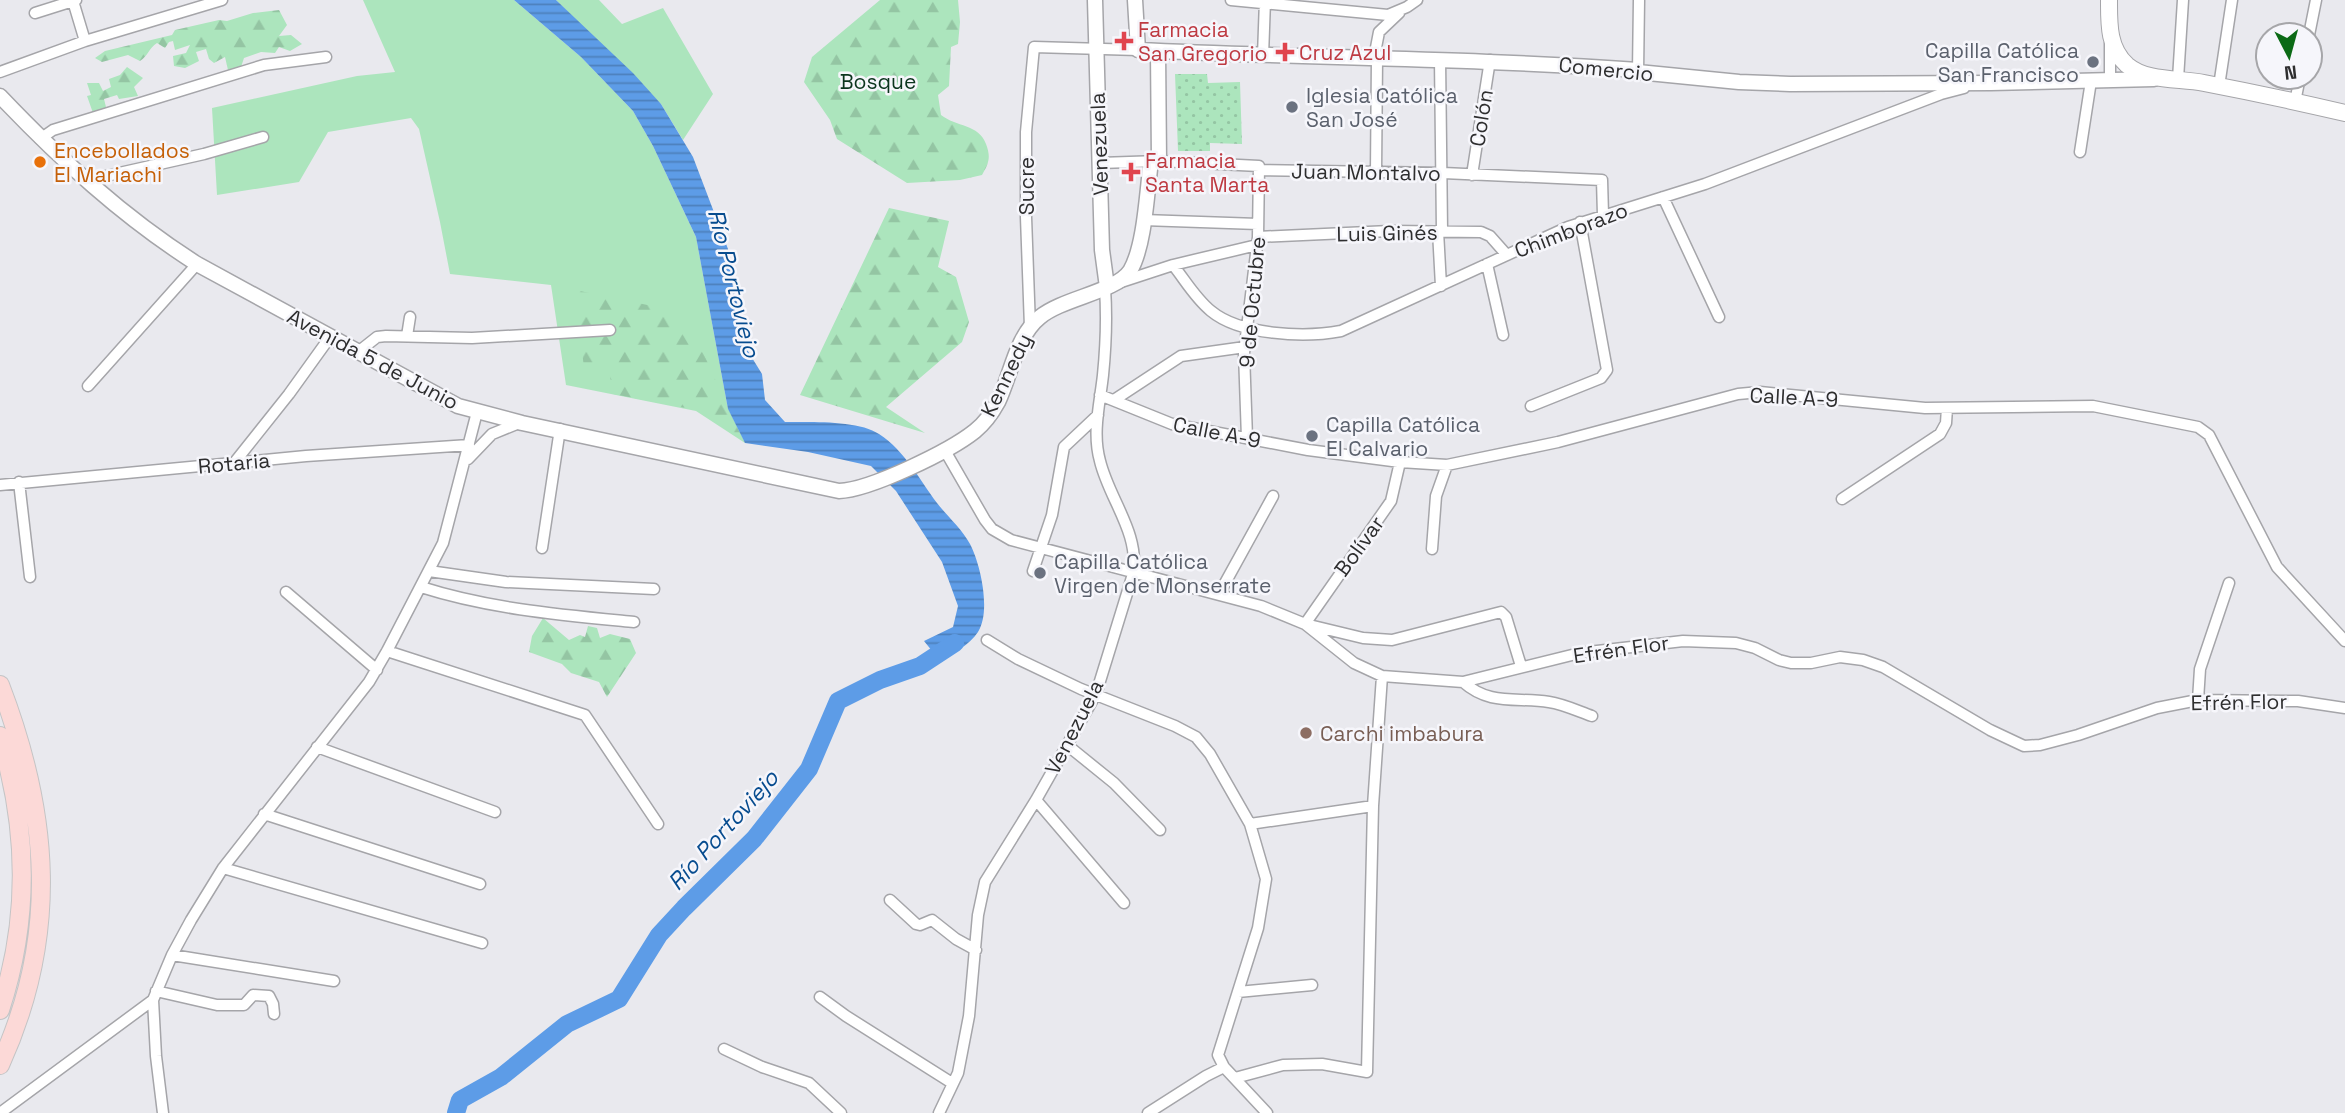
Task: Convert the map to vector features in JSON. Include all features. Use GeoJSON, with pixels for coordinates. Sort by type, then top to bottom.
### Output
{"type":"FeatureCollection","features":[{"type":"Feature","properties":{"kind":"main road"},"geometry":{"type":"LineString","coordinates":[[2109,0],[2109,31],[2116,51],[2132,68],[2147,75],[2219,86],[2345,113]]}},
{"type":"Feature","properties":{"kind":"main road"},"geometry":{"type":"LineString","coordinates":[[0,685],[21,744],[33,791],[42,880],[39,930],[30,977],[19,1016],[0,1065]]}},
{"type":"Feature","properties":{"kind":"main road"},"geometry":{"type":"LineString","coordinates":[[0,736],[14,788],[22,840],[23,870],[19,935],[0,1010]]}},
{"type":"Feature","properties":{"kind":"street"},"geometry":{"type":"LineString","coordinates":[[35,13],[74,0],[85,41]]}},
{"type":"Feature","properties":{"kind":"street"},"geometry":{"type":"LineString","coordinates":[[0,72],[85,41],[222,0]]}},
{"type":"Feature","properties":{"kind":"street","name":"Venezuela"},"geometry":{"type":"LineString","coordinates":[[939,1113],[958,1073],[969,1016],[978,915],[985,881],[1036,800],[1096,694],[1133,574],[1133,544],[1099,458],[1098,415],[1109,286],[1102,250],[1095,0]]}},
{"type":"Feature","properties":{"kind":"street"},"geometry":{"type":"LineString","coordinates":[[1135,0],[1138,50]]}},
{"type":"Feature","properties":{"kind":"street"},"geometry":{"type":"LineString","coordinates":[[1231,0],[1265,1],[1375,14],[1392,14],[1407,8]]}},
{"type":"Feature","properties":{"kind":"street"},"geometry":{"type":"LineString","coordinates":[[1375,58],[1379,32],[1417,0]]}},
{"type":"Feature","properties":{"kind":"street"},"geometry":{"type":"LineString","coordinates":[[1638,71],[1639,0]]}},
{"type":"Feature","properties":{"kind":"street"},"geometry":{"type":"LineString","coordinates":[[2178,79],[2183,0]]}},
{"type":"Feature","properties":{"kind":"street"},"geometry":{"type":"LineString","coordinates":[[2219,86],[2232,0]]}},
{"type":"Feature","properties":{"kind":"street"},"geometry":{"type":"LineString","coordinates":[[2312,21],[2316,0]]}},
{"type":"Feature","properties":{"kind":"street"},"geometry":{"type":"LineString","coordinates":[[1263,56],[1265,1]]}},
{"type":"Feature","properties":{"kind":"street"},"geometry":{"type":"LineString","coordinates":[[1375,14],[1376,172]]}},
{"type":"Feature","properties":{"kind":"street"},"geometry":{"type":"LineString","coordinates":[[2109,31],[2110,80]]}},
{"type":"Feature","properties":{"kind":"street","name":"Comercio"},"geometry":{"type":"LineString","coordinates":[[1034,47],[1263,56],[1490,60],[1739,82],[1991,83],[2178,79]]}},
{"type":"Feature","properties":{"kind":"street","name":"Sucre"},"geometry":{"type":"LineString","coordinates":[[1030,327],[1026,132],[1034,47]]}},
{"type":"Feature","properties":{"kind":"street"},"geometry":{"type":"LineString","coordinates":[[1109,286],[1127,275],[1133,263],[1143,220],[1155,161],[1158,51]]}},
{"type":"Feature","properties":{"kind":"street"},"geometry":{"type":"LineString","coordinates":[[40,139],[53,130],[264,65],[326,57]]}},
{"type":"Feature","properties":{"kind":"street"},"geometry":{"type":"LineString","coordinates":[[1440,59],[1441,286]]}},
{"type":"Feature","properties":{"kind":"street","name":"Colón"},"geometry":{"type":"LineString","coordinates":[[1472,175],[1490,60]]}},
{"type":"Feature","properties":{"kind":"street"},"geometry":{"type":"LineString","coordinates":[[2080,152],[2091,80]]}},
{"type":"Feature","properties":{"kind":"street"},"geometry":{"type":"LineString","coordinates":[[1915,105],[1921,94],[1916,82]]}},
{"type":"Feature","properties":{"kind":"street","name":"Chimborazo"},"geometry":{"type":"LineString","coordinates":[[1173,265],[1209,310],[1228,322],[1271,332],[1341,331],[1580,222],[1705,184],[1955,89],[1991,83]]}},
{"type":"Feature","properties":{"kind":"street"},"geometry":{"type":"LineString","coordinates":[[2295,102],[2297,91]]}},
{"type":"Feature","properties":{"kind":"street","name":"Avenida 5 de Junio"},"geometry":{"type":"LineString","coordinates":[[0,94],[40,139],[91,186],[160,240],[197,264],[432,394],[477,412],[522,423],[560,429],[839,491],[872,484]]}},
{"type":"Feature","properties":{"kind":"street"},"geometry":{"type":"LineString","coordinates":[[91,186],[106,176],[263,138]]}},
{"type":"Feature","properties":{"kind":"street","name":"Juan Montalvo"},"geometry":{"type":"LineString","coordinates":[[1100,163],[1155,161],[1259,168],[1602,180],[1604,215]]}},
{"type":"Feature","properties":{"kind":"street","name":"9 de Octubre"},"geometry":{"type":"LineString","coordinates":[[1247,438],[1245,349],[1257,241],[1259,168]]}},
{"type":"Feature","properties":{"kind":"street"},"geometry":{"type":"LineString","coordinates":[[1663,197],[1719,317]]}},
{"type":"Feature","properties":{"kind":"street"},"geometry":{"type":"LineString","coordinates":[[1143,220],[1258,224]]}},
{"type":"Feature","properties":{"kind":"street"},"geometry":{"type":"LineString","coordinates":[[1531,406],[1601,378],[1607,370],[1580,222]]}},
{"type":"Feature","properties":{"kind":"street","name":"Luis Ginés"},"geometry":{"type":"LineString","coordinates":[[1109,286],[1257,241],[1390,231],[1485,232],[1506,254]]}},
{"type":"Feature","properties":{"kind":"street"},"geometry":{"type":"LineString","coordinates":[[88,386],[197,264]]}},
{"type":"Feature","properties":{"kind":"street"},"geometry":{"type":"LineString","coordinates":[[1487,264],[1503,335]]}},
{"type":"Feature","properties":{"kind":"street","name":"Kennedy"},"geometry":{"type":"LineString","coordinates":[[872,484],[941,451],[973,432],[988,418],[999,399],[1030,327],[1053,308],[1109,286]]}},
{"type":"Feature","properties":{"kind":"street"},"geometry":{"type":"LineString","coordinates":[[407,336],[410,317]]}},
{"type":"Feature","properties":{"kind":"street"},"geometry":{"type":"LineString","coordinates":[[358,352],[377,337],[472,338],[610,330]]}},
{"type":"Feature","properties":{"kind":"street"},"geometry":{"type":"LineString","coordinates":[[1118,397],[1181,356],[1245,349],[1254,340],[1271,332]]}},
{"type":"Feature","properties":{"kind":"street"},"geometry":{"type":"LineString","coordinates":[[234,463],[330,337]]}},
{"type":"Feature","properties":{"kind":"street","name":"Calle A-9"},"geometry":{"type":"LineString","coordinates":[[1100,395],[1118,397],[1132,408],[1172,424],[1308,450],[1447,465],[1558,442],[1738,394],[1760,392],[1947,408],[2093,407],[2197,427],[2209,435],[2217,447],[2277,567],[2345,641]]}},
{"type":"Feature","properties":{"kind":"street"},"geometry":{"type":"LineString","coordinates":[[1842,499],[1940,434],[1946,423],[1947,408]]}},
{"type":"Feature","properties":{"kind":"street"},"geometry":{"type":"LineString","coordinates":[[163,1113],[156,1056],[154,996],[172,955],[223,868],[377,670],[448,529],[477,412]]}},
{"type":"Feature","properties":{"kind":"street"},"geometry":{"type":"LineString","coordinates":[[1033,570],[1052,515],[1064,447],[1098,415]]}},
{"type":"Feature","properties":{"kind":"street"},"geometry":{"type":"LineString","coordinates":[[465,463],[485,439],[498,430],[522,423]]}},
{"type":"Feature","properties":{"kind":"street"},"geometry":{"type":"LineString","coordinates":[[542,548],[560,429]]}},
{"type":"Feature","properties":{"kind":"street","name":"Rotaria"},"geometry":{"type":"LineString","coordinates":[[0,485],[469,445]]}},
{"type":"Feature","properties":{"kind":"street","name":"Efrén Flor"},"geometry":{"type":"LineString","coordinates":[[941,451],[985,520],[1011,540],[1261,606],[1305,624],[1354,663],[1382,676],[1463,682],[1580,653],[1683,641],[1736,643],[1791,663],[1811,663],[1840,657],[1863,660],[1883,667],[1990,730],[2024,746],[2040,745],[2078,735],[2157,708],[2198,700],[2298,701],[2345,708]]}},
{"type":"Feature","properties":{"kind":"street","name":"Bolívar"},"geometry":{"type":"LineString","coordinates":[[1305,624],[1391,501],[1400,462]]}},
{"type":"Feature","properties":{"kind":"street"},"geometry":{"type":"LineString","coordinates":[[1432,549],[1436,496],[1447,465]]}},
{"type":"Feature","properties":{"kind":"street"},"geometry":{"type":"LineString","coordinates":[[19,482],[30,577]]}},
{"type":"Feature","properties":{"kind":"street"},"geometry":{"type":"LineString","coordinates":[[1219,594],[1273,496]]}},
{"type":"Feature","properties":{"kind":"street"},"geometry":{"type":"LineString","coordinates":[[429,571],[506,582],[654,589]]}},
{"type":"Feature","properties":{"kind":"street"},"geometry":{"type":"LineString","coordinates":[[2198,700],[2200,669],[2229,583]]}},
{"type":"Feature","properties":{"kind":"street"},"geometry":{"type":"LineString","coordinates":[[421,587],[528,611],[634,622]]}},
{"type":"Feature","properties":{"kind":"street"},"geometry":{"type":"LineString","coordinates":[[286,592],[377,670]]}},
{"type":"Feature","properties":{"kind":"street"},"geometry":{"type":"LineString","coordinates":[[1305,624],[1363,638],[1392,640],[1501,612],[1506,617],[1521,666]]}},
{"type":"Feature","properties":{"kind":"street"},"geometry":{"type":"LineString","coordinates":[[987,640],[1018,659],[1175,726],[1196,737],[1210,754],[1250,824],[1266,879],[1258,928],[1218,1055],[1224,1067],[1266,1113]]}},
{"type":"Feature","properties":{"kind":"street"},"geometry":{"type":"LineString","coordinates":[[387,651],[584,716],[658,824]]}},
{"type":"Feature","properties":{"kind":"street"},"geometry":{"type":"LineString","coordinates":[[1234,1078],[1283,1065],[1322,1064],[1367,1072],[1373,806],[1382,676]]}},
{"type":"Feature","properties":{"kind":"street"},"geometry":{"type":"LineString","coordinates":[[1463,682],[1486,696],[1511,701],[1549,702],[1592,716]]}},
{"type":"Feature","properties":{"kind":"street"},"geometry":{"type":"LineString","coordinates":[[1067,745],[1114,783],[1160,830]]}},
{"type":"Feature","properties":{"kind":"street"},"geometry":{"type":"LineString","coordinates":[[317,747],[495,812]]}},
{"type":"Feature","properties":{"kind":"street"},"geometry":{"type":"LineString","coordinates":[[1036,800],[1124,903]]}},
{"type":"Feature","properties":{"kind":"street"},"geometry":{"type":"LineString","coordinates":[[1250,824],[1373,806]]}},
{"type":"Feature","properties":{"kind":"street"},"geometry":{"type":"LineString","coordinates":[[264,814],[480,884]]}},
{"type":"Feature","properties":{"kind":"street"},"geometry":{"type":"LineString","coordinates":[[223,868],[482,943]]}},
{"type":"Feature","properties":{"kind":"street"},"geometry":{"type":"LineString","coordinates":[[890,900],[916,924],[932,920],[956,939],[976,950]]}},
{"type":"Feature","properties":{"kind":"street"},"geometry":{"type":"LineString","coordinates":[[172,955],[334,981]]}},
{"type":"Feature","properties":{"kind":"street"},"geometry":{"type":"LineString","coordinates":[[1238,992],[1312,985]]}},
{"type":"Feature","properties":{"kind":"street"},"geometry":{"type":"LineString","coordinates":[[0,1113],[154,996],[244,1006],[253,995],[269,996],[274,1014]]}},
{"type":"Feature","properties":{"kind":"street"},"geometry":{"type":"LineString","coordinates":[[820,997],[952,1083]]}},
{"type":"Feature","properties":{"kind":"street"},"geometry":{"type":"LineString","coordinates":[[724,1049],[762,1067],[809,1083],[841,1113]]}},
{"type":"Feature","properties":{"kind":"street"},"geometry":{"type":"LineString","coordinates":[[1148,1113],[1224,1067]]}},
{"type":"Feature","properties":{"kind":"green space"},"geometry":{"type":"Polygon","coordinates":[[[363,0],[514,0],[581,57],[633,111],[653,146],[696,237],[728,409],[745,443],[696,411],[566,385],[551,285],[450,274],[419,129],[411,118],[328,132],[299,182],[217,195],[212,108],[357,76],[395,72],[363,0]]]}},
{"type":"Feature","properties":{"kind":"green space"},"geometry":{"type":"Polygon","coordinates":[[[556,0],[599,0],[622,24],[663,8],[713,94],[683,140],[661,104],[556,0]]]}},
{"type":"Feature","properties":{"kind":"green space","name":"Bosque"},"geometry":{"type":"Polygon","coordinates":[[[880,0],[958,0],[958,44],[951,47],[949,86],[938,95],[941,115],[973,129],[983,138],[989,156],[982,175],[960,180],[907,183],[837,139],[830,120],[804,82],[812,57],[880,0]]]}},
{"type":"Feature","properties":{"kind":"green space"},"geometry":{"type":"Polygon","coordinates":[[[279,10],[287,25],[279,36],[291,35],[302,44],[290,51],[279,47],[275,53],[261,52],[244,58],[241,67],[228,70],[225,57],[214,63],[209,59],[206,49],[196,52],[199,61],[185,68],[174,66],[173,56],[186,53],[190,45],[175,50],[173,41],[165,48],[157,43],[140,61],[128,55],[102,62],[95,58],[105,51],[172,35],[175,30],[279,10]]]}},
{"type":"Feature","properties":{"kind":"green space"},"geometry":{"type":"Polygon","coordinates":[[[127,67],[143,78],[134,87],[138,96],[119,99],[117,95],[104,99],[107,111],[93,113],[87,96],[91,95],[87,83],[99,83],[103,91],[111,87],[109,79],[120,75],[127,67]]]}},
{"type":"Feature","properties":{"kind":"green space"},"geometry":{"type":"Polygon","coordinates":[[[1175,74],[1207,74],[1208,83],[1240,82],[1242,144],[1210,143],[1210,151],[1178,151],[1175,74]]]}},
{"type":"Feature","properties":{"kind":"green space"},"geometry":{"type":"Polygon","coordinates":[[[889,208],[949,221],[938,267],[956,277],[969,322],[962,342],[886,407],[925,433],[800,395],[889,208]]]}},
{"type":"Feature","properties":{"kind":"green space"},"geometry":{"type":"Polygon","coordinates":[[[575,290],[686,313],[745,443],[712,413],[613,394],[607,358],[595,358],[592,366],[584,368],[575,290]]]}},
{"type":"Feature","properties":{"kind":"green space"},"geometry":{"type":"Polygon","coordinates":[[[543,618],[569,640],[580,635],[585,637],[588,626],[597,628],[600,638],[610,634],[630,639],[636,653],[607,697],[599,682],[571,673],[562,664],[529,652],[532,636],[543,618]]]}},
{"type":"Feature","properties":{"kind":"water"},"geometry":{"type":"Polygon","coordinates":[[[514,0],[556,0],[633,73],[661,104],[693,157],[728,249],[746,348],[762,374],[765,400],[785,422],[847,424],[879,434],[904,457],[937,503],[967,538],[981,576],[984,601],[982,623],[971,641],[941,662],[924,641],[953,627],[958,606],[942,562],[896,491],[871,466],[808,452],[745,443],[728,409],[696,237],[653,146],[633,111],[581,57],[514,0]]]}},
{"type":"Feature","properties":{"kind":"waterway","name":"Río Portoviejo"},"geometry":{"type":"LineString","coordinates":[[456,1113],[460,1100],[501,1077],[567,1024],[619,999],[659,935],[754,839],[809,769],[838,701],[880,680],[920,666],[955,643]]}},
{"type":"Feature","properties":{"kind":"place","name":"Farmacia San Gregorio"},"geometry":{"type":"Point","coordinates":[1124,41]}},
{"type":"Feature","properties":{"kind":"place","name":"Cruz Azul"},"geometry":{"type":"Point","coordinates":[1285,52]}},
{"type":"Feature","properties":{"kind":"place","name":"Capilla Católica San Francisco"},"geometry":{"type":"Point","coordinates":[2093,62]}},
{"type":"Feature","properties":{"kind":"place","name":"Iglesia Católica San José"},"geometry":{"type":"Point","coordinates":[1292,107]}},
{"type":"Feature","properties":{"kind":"place","name":"Encebollados El Mariachi"},"geometry":{"type":"Point","coordinates":[40,162]}},
{"type":"Feature","properties":{"kind":"place","name":"Farmacia Santa Marta"},"geometry":{"type":"Point","coordinates":[1131,172]}},
{"type":"Feature","properties":{"kind":"place","name":"Capilla Católica El Calvario"},"geometry":{"type":"Point","coordinates":[1312,436]}},
{"type":"Feature","properties":{"kind":"place","name":"Capilla Católica Virgen de Monserrate"},"geometry":{"type":"Point","coordinates":[1040,573]}},
{"type":"Feature","properties":{"kind":"place","name":"Carchi imbabura"},"geometry":{"type":"Point","coordinates":[1306,733]}}]}
